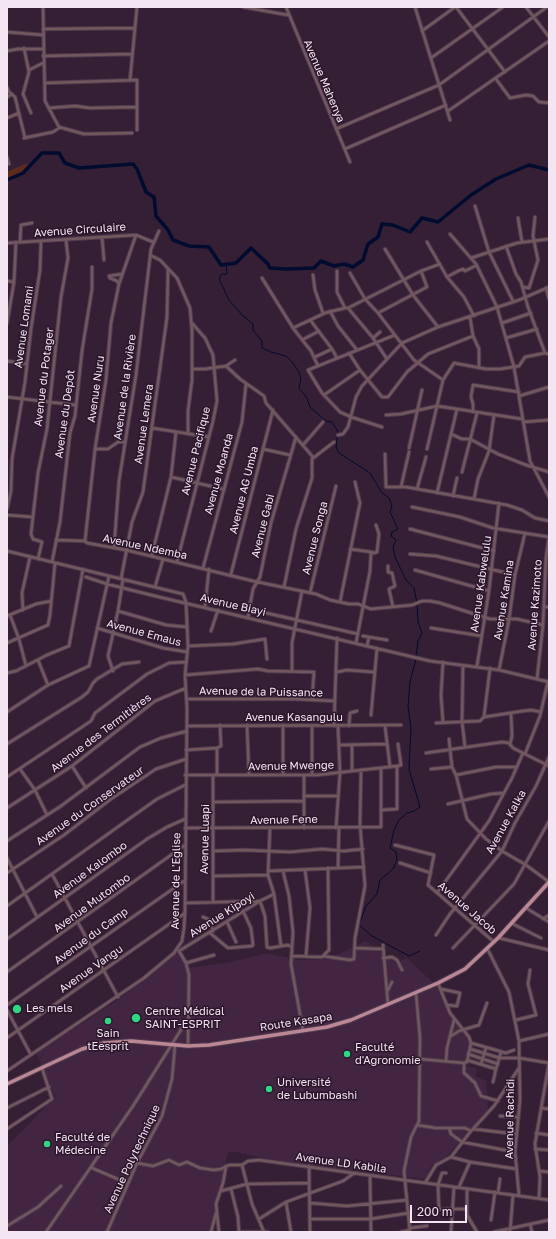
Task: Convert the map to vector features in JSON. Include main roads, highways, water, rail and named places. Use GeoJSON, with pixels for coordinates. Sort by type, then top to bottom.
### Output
{"type":"FeatureCollection","features":[{"type":"Feature","properties":{"kind":"main road","name":"Route Kasapa"},"geometry":{"type":"LineString","coordinates":[[7,1084],[82,1049],[104,1043],[131,1041],[188,1046],[219,1044],[335,1026],[416,993],[466,969],[498,938],[549,882]]}},
{"type":"Feature","properties":{"kind":"waterway"},"geometry":{"type":"LineString","coordinates":[[7,180],[23,173],[42,153],[59,153],[65,163],[79,168],[133,164],[137,169],[146,192],[154,197],[156,216],[168,230],[173,240],[189,246],[209,247],[221,265],[236,263],[251,248],[268,264],[270,268],[286,269],[314,268],[321,261],[334,266],[344,264],[353,267],[363,260],[368,244],[378,237],[382,224],[393,225],[410,232],[422,218],[438,222],[471,195],[496,179],[529,165],[549,170]]}},
{"type":"Feature","properties":{"kind":"waterway"},"geometry":{"type":"LineString","coordinates":[[226,264],[227,274],[222,274],[219,278],[220,281],[229,300],[242,315],[253,324],[253,330],[262,341],[262,348],[286,356],[293,363],[299,372],[301,379],[299,388],[307,398],[310,407],[326,421],[332,422],[338,432],[336,447],[339,453],[370,473],[382,493],[389,498],[392,506],[390,512],[398,529],[392,532],[391,536],[396,540],[393,547],[395,557],[406,580],[414,588],[417,603]]}},
{"type":"Feature","properties":{"kind":"waterway"},"geometry":{"type":"LineString","coordinates":[[416,656],[418,641],[422,633],[418,622],[417,604]]}},
{"type":"Feature","properties":{"kind":"waterway"},"geometry":{"type":"LineString","coordinates":[[393,869],[397,860],[396,852],[390,848],[394,830],[399,820],[407,813],[420,807],[409,769],[411,728],[408,707],[410,682],[416,659]]}},
{"type":"Feature","properties":{"kind":"waterway"},"geometry":{"type":"LineString","coordinates":[[392,870],[380,880],[377,894],[366,906],[359,925],[372,936],[409,956],[420,951]]}},
{"type":"Feature","properties":{"kind":"place","name":"Les mels"},"geometry":{"type":"Point","coordinates":[17,1009]}},
{"type":"Feature","properties":{"kind":"place","name":"Centre Médical SAINT-ESPRIT"},"geometry":{"type":"Point","coordinates":[136,1018]}},
{"type":"Feature","properties":{"kind":"place","name":"Sain tEesprit"},"geometry":{"type":"Point","coordinates":[108,1021]}},
{"type":"Feature","properties":{"kind":"place","name":"Faculté d'Agronomie"},"geometry":{"type":"Point","coordinates":[347,1054]}},
{"type":"Feature","properties":{"kind":"place","name":"Université de Lubumbashi"},"geometry":{"type":"Point","coordinates":[269,1089]}},
{"type":"Feature","properties":{"kind":"place","name":"Faculté de Médecine"},"geometry":{"type":"Point","coordinates":[47,1144]}}]}
